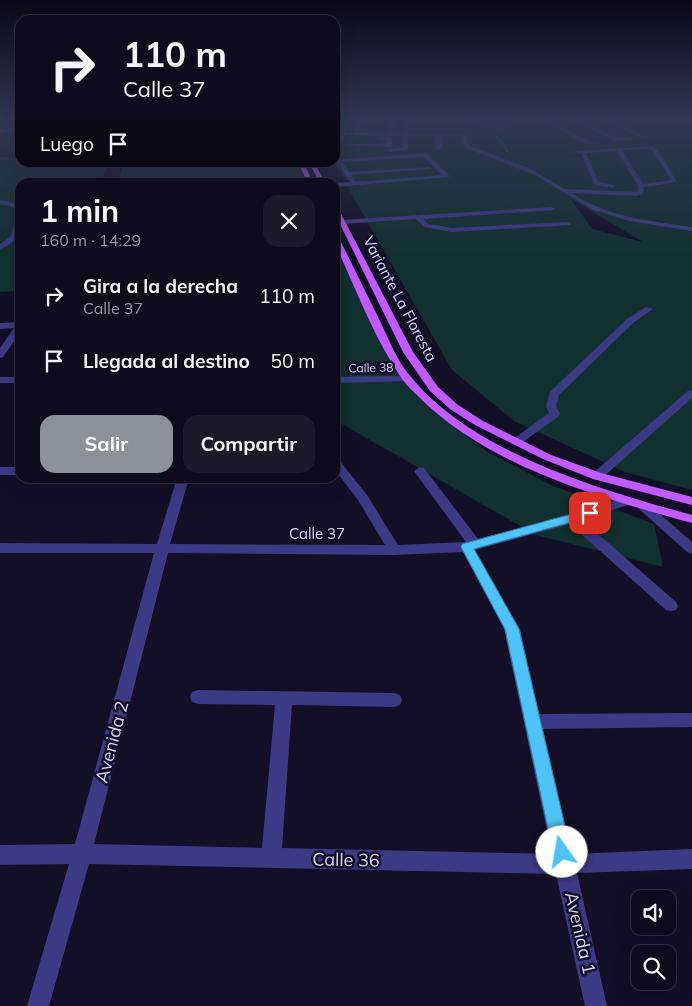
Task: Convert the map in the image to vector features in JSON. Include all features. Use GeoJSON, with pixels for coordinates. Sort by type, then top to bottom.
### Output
{"type":"FeatureCollection","features":[{"type":"Feature","properties":{"kind":"main road"},"geometry":{"type":"LineString","coordinates":[[314,167],[320,178]]}},
{"type":"Feature","properties":{"kind":"main road","name":"Variante La Floresta"},"geometry":{"type":"LineString","coordinates":[[340,218],[408,352],[434,390],[454,407],[479,423],[516,442],[597,476],[692,501]]}},
{"type":"Feature","properties":{"kind":"main road","name":"Variante La Floresta"},"geometry":{"type":"LineString","coordinates":[[340,247],[391,354],[407,379],[440,412],[476,436],[538,469],[627,501],[692,519]]}},
{"type":"Feature","properties":{"kind":"main road"},"geometry":{"type":"LineString","coordinates":[[391,354],[408,352]]}},
{"type":"Feature","properties":{"kind":"street"},"geometry":{"type":"LineString","coordinates":[[341,165],[354,183]]}},
{"type":"Feature","properties":{"kind":"street"},"geometry":{"type":"LineString","coordinates":[[345,171],[405,165]]}},
{"type":"Feature","properties":{"kind":"street"},"geometry":{"type":"LineString","coordinates":[[340,184],[447,176],[436,165]]}},
{"type":"Feature","properties":{"kind":"street"},"geometry":{"type":"LineString","coordinates":[[516,165],[546,180],[592,208],[610,215],[692,228]]}},
{"type":"Feature","properties":{"kind":"street"},"geometry":{"type":"LineString","coordinates":[[589,165],[598,185],[641,187],[675,181],[665,165]]}},
{"type":"Feature","properties":{"kind":"street"},"geometry":{"type":"LineString","coordinates":[[564,191],[626,195],[639,194],[641,187],[628,165]]}},
{"type":"Feature","properties":{"kind":"street"},"geometry":{"type":"LineString","coordinates":[[345,171],[429,169]]}},
{"type":"Feature","properties":{"kind":"street"},"geometry":{"type":"LineString","coordinates":[[0,202],[15,201]]}},
{"type":"Feature","properties":{"kind":"street"},"geometry":{"type":"LineString","coordinates":[[0,202],[15,206]]}},
{"type":"Feature","properties":{"kind":"street"},"geometry":{"type":"LineString","coordinates":[[342,222],[552,209]]}},
{"type":"Feature","properties":{"kind":"street"},"geometry":{"type":"LineString","coordinates":[[417,217],[426,226],[452,230],[568,224]]}},
{"type":"Feature","properties":{"kind":"street"},"geometry":{"type":"LineString","coordinates":[[0,247],[9,243],[15,237]]}},
{"type":"Feature","properties":{"kind":"street"},"geometry":{"type":"LineString","coordinates":[[516,442],[555,414],[551,406],[554,394],[630,321],[649,310]]}},
{"type":"Feature","properties":{"kind":"street"},"geometry":{"type":"LineString","coordinates":[[0,326],[15,326]]}},
{"type":"Feature","properties":{"kind":"street"},"geometry":{"type":"LineString","coordinates":[[0,355],[15,333]]}},
{"type":"Feature","properties":{"kind":"street","name":"Calle 38"},"geometry":{"type":"LineString","coordinates":[[340,380],[407,379]]}},
{"type":"Feature","properties":{"kind":"street"},"geometry":{"type":"LineString","coordinates":[[0,380],[15,380]]}},
{"type":"Feature","properties":{"kind":"street"},"geometry":{"type":"LineString","coordinates":[[597,476],[692,393]]}},
{"type":"Feature","properties":{"kind":"street"},"geometry":{"type":"LineString","coordinates":[[340,468],[363,498],[394,550]]}},
{"type":"Feature","properties":{"kind":"street"},"geometry":{"type":"LineString","coordinates":[[0,471],[15,471]]}},
{"type":"Feature","properties":{"kind":"street","name":"Avenida 1"},"geometry":{"type":"LineString","coordinates":[[420,472],[471,546],[512,629],[596,1006]]}},
{"type":"Feature","properties":{"kind":"street","name":"Avenida 2"},"geometry":{"type":"LineString","coordinates":[[38,1006],[82,854],[162,549],[182,483]]}},
{"type":"Feature","properties":{"kind":"street","name":"Calle 37"},"geometry":{"type":"LineString","coordinates":[[0,548],[394,550],[471,546],[572,519],[627,501]]}},
{"type":"Feature","properties":{"kind":"street"},"geometry":{"type":"LineString","coordinates":[[642,505],[692,549]]}},
{"type":"Feature","properties":{"kind":"street"},"geometry":{"type":"LineString","coordinates":[[572,519],[671,606]]}},
{"type":"Feature","properties":{"kind":"street"},"geometry":{"type":"LineString","coordinates":[[198,697],[394,700]]}},
{"type":"Feature","properties":{"kind":"street"},"geometry":{"type":"LineString","coordinates":[[271,858],[284,698]]}},
{"type":"Feature","properties":{"kind":"street"},"geometry":{"type":"LineString","coordinates":[[533,722],[692,720]]}},
{"type":"Feature","properties":{"kind":"street","name":"Calle 36"},"geometry":{"type":"LineString","coordinates":[[0,855],[82,854],[564,864],[692,859]]}},
{"type":"Feature","properties":{"kind":"green space"},"geometry":{"type":"Polygon","coordinates":[[[0,165],[15,165],[15,167],[108,167],[102,178],[15,178],[15,291],[0,292],[0,165]]]}},
{"type":"Feature","properties":{"kind":"green space"},"geometry":{"type":"Polygon","coordinates":[[[340,165],[692,165],[692,490],[625,472],[514,421],[452,370],[347,186],[359,179],[346,180],[337,167],[340,167],[340,165]],[[571,199],[592,229],[643,242],[571,199]]]}},
{"type":"Feature","properties":{"kind":"green space"},"geometry":{"type":"Polygon","coordinates":[[[123,167],[299,167],[305,178],[119,178],[123,167]]]}},
{"type":"Feature","properties":{"kind":"green space"},"geometry":{"type":"Polygon","coordinates":[[[340,253],[402,376],[437,413],[488,452],[551,485],[654,524],[663,567],[536,535],[340,423],[340,253]]]}},
{"type":"Feature","properties":{"kind":"route"},"geometry":{"type":"LineString","coordinates":[[562,852],[512,629],[467,547],[590,513]]}}]}
